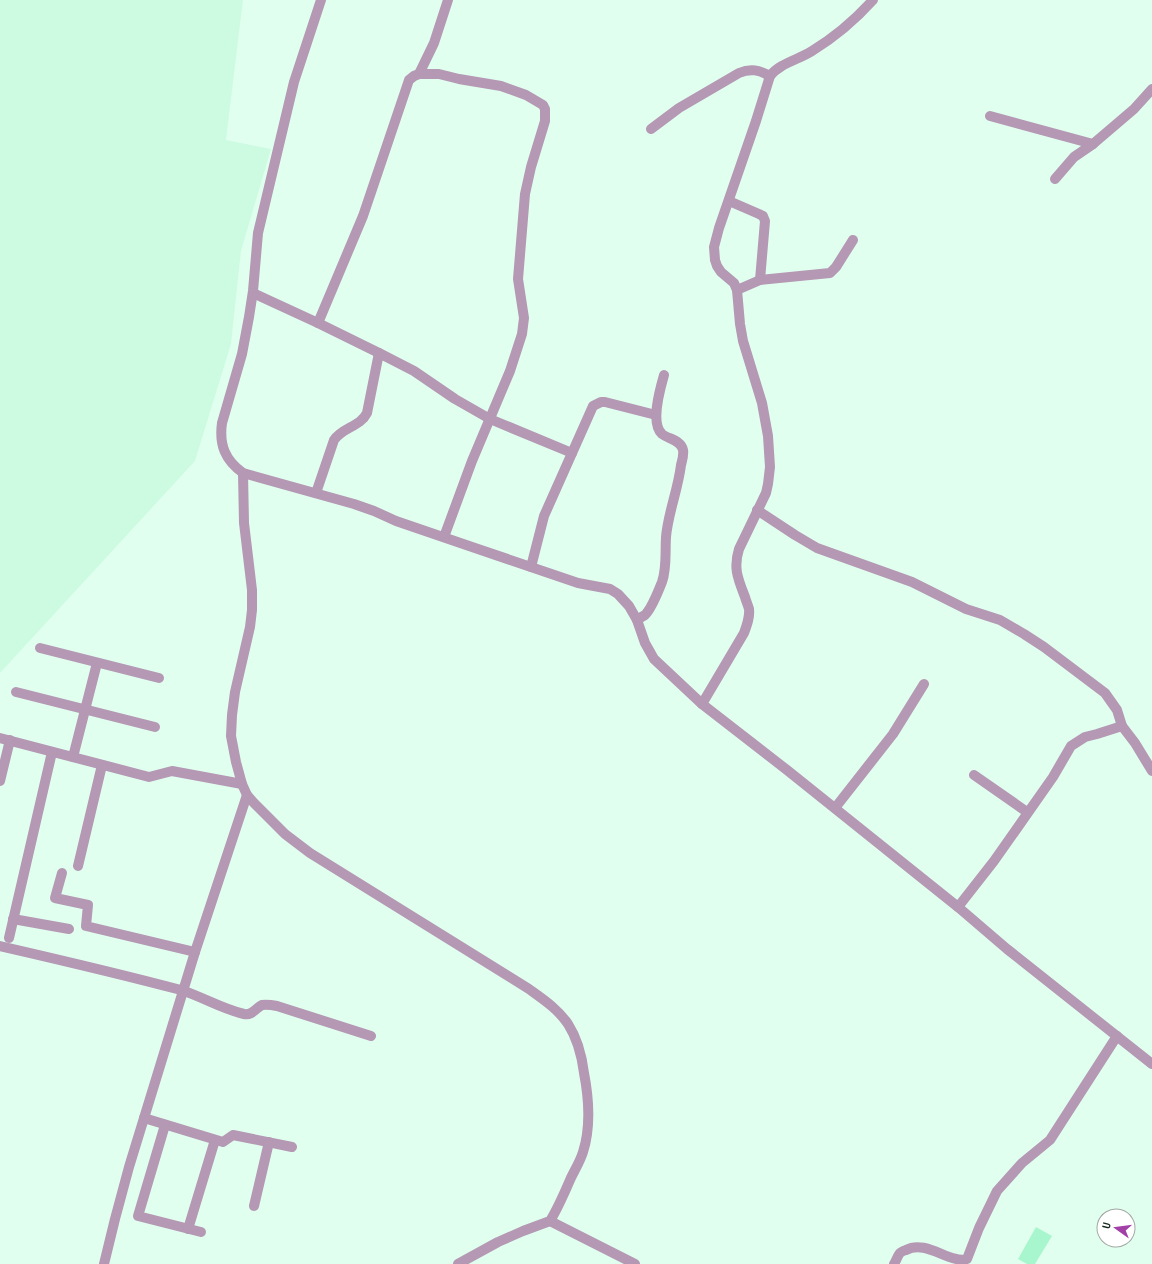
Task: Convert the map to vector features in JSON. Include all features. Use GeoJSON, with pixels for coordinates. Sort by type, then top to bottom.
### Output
{"type":"FeatureCollection","features":[{"type":"Feature","properties":{"kind":"street"},"geometry":{"type":"LineString","coordinates":[[322,0],[294,82],[258,233],[253,293],[242,354],[222,423],[220,434],[224,449],[234,467],[243,473],[354,504],[396,521],[578,583],[610,589],[625,599],[637,620],[645,643],[654,659],[702,704],[958,906],[1007,949],[1152,1064]]}},
{"type":"Feature","properties":{"kind":"street"},"geometry":{"type":"LineString","coordinates":[[419,74],[434,42],[448,0]]}},
{"type":"Feature","properties":{"kind":"street"},"geometry":{"type":"LineString","coordinates":[[702,704],[746,628],[749,607],[736,573],[736,558],[766,493],[770,476],[768,436],[762,403],[743,341],[737,290],[734,283],[721,272],[717,266],[714,247],[770,76],[779,67],[802,57],[836,35],[874,0]]}},
{"type":"Feature","properties":{"kind":"street"},"geometry":{"type":"LineString","coordinates":[[651,129],[679,108],[740,73],[753,69],[770,76]]}},
{"type":"Feature","properties":{"kind":"street"},"geometry":{"type":"LineString","coordinates":[[318,323],[363,216],[409,80],[419,74],[439,74],[501,86],[526,95],[542,105],[545,109],[545,121],[531,167],[525,194],[518,279],[524,318],[522,334],[510,372],[472,461],[444,537]]}},
{"type":"Feature","properties":{"kind":"street"},"geometry":{"type":"LineString","coordinates":[[1055,179],[1074,157],[1093,144],[1134,109],[1152,89]]}},
{"type":"Feature","properties":{"kind":"street"},"geometry":{"type":"LineString","coordinates":[[990,116],[1093,144]]}},
{"type":"Feature","properties":{"kind":"street"},"geometry":{"type":"LineString","coordinates":[[729,201],[763,216],[765,221],[760,280]]}},
{"type":"Feature","properties":{"kind":"street"},"geometry":{"type":"LineString","coordinates":[[737,290],[760,280],[830,273],[836,267],[853,240]]}},
{"type":"Feature","properties":{"kind":"street"},"geometry":{"type":"LineString","coordinates":[[253,293],[318,323],[414,371],[455,399],[490,419],[572,453]]}},
{"type":"Feature","properties":{"kind":"street"},"geometry":{"type":"LineString","coordinates":[[316,494],[334,440],[338,434],[362,420],[367,413],[379,353]]}},
{"type":"Feature","properties":{"kind":"street"},"geometry":{"type":"LineString","coordinates":[[637,620],[645,614],[654,600],[662,581],[665,567],[666,537],[683,457],[683,449],[678,443],[663,435],[658,428],[656,415],[660,387],[664,375]]}},
{"type":"Feature","properties":{"kind":"street"},"geometry":{"type":"LineString","coordinates":[[531,567],[544,516],[593,406],[597,403],[605,402],[656,415]]}},
{"type":"Feature","properties":{"kind":"street"},"geometry":{"type":"LineString","coordinates":[[243,473],[244,523],[252,590],[252,610],[250,627],[235,692],[231,736],[236,762],[242,784],[247,795],[285,834],[310,853],[530,989],[554,1008],[568,1024],[575,1038],[582,1059],[588,1093],[588,1129],[583,1151],[562,1199],[550,1221],[498,1242],[458,1264]]}},
{"type":"Feature","properties":{"kind":"street"},"geometry":{"type":"LineString","coordinates":[[758,510],[817,548],[912,582],[966,609],[1000,620],[1044,647],[1105,693],[1117,710],[1122,726],[1136,743],[1152,771]]}},
{"type":"Feature","properties":{"kind":"street"},"geometry":{"type":"LineString","coordinates":[[40,648],[159,678]]}},
{"type":"Feature","properties":{"kind":"street"},"geometry":{"type":"LineString","coordinates":[[73,757],[97,663]]}},
{"type":"Feature","properties":{"kind":"street"},"geometry":{"type":"LineString","coordinates":[[835,808],[893,734],[924,684]]}},
{"type":"Feature","properties":{"kind":"street"},"geometry":{"type":"LineString","coordinates":[[16,692],[155,727]]}},
{"type":"Feature","properties":{"kind":"street"},"geometry":{"type":"LineString","coordinates":[[958,906],[994,861],[1053,777],[1072,746],[1085,737],[1122,726]]}},
{"type":"Feature","properties":{"kind":"street"},"geometry":{"type":"LineString","coordinates":[[0,781],[5,739],[149,777],[172,771],[242,784]]}},
{"type":"Feature","properties":{"kind":"street"},"geometry":{"type":"LineString","coordinates":[[9,938],[52,752]]}},
{"type":"Feature","properties":{"kind":"street"},"geometry":{"type":"LineString","coordinates":[[78,866],[102,765]]}},
{"type":"Feature","properties":{"kind":"street"},"geometry":{"type":"LineString","coordinates":[[974,775],[1027,812]]}},
{"type":"Feature","properties":{"kind":"street"},"geometry":{"type":"LineString","coordinates":[[104,1264],[129,1167],[195,952],[247,795]]}},
{"type":"Feature","properties":{"kind":"street"},"geometry":{"type":"LineString","coordinates":[[62,873],[55,898],[88,905],[86,926],[195,952]]}},
{"type":"Feature","properties":{"kind":"street"},"geometry":{"type":"LineString","coordinates":[[13,919],[70,929]]}},
{"type":"Feature","properties":{"kind":"street"},"geometry":{"type":"LineString","coordinates":[[0,946],[95,968],[183,991],[232,1011],[246,1015],[252,1013],[260,1006],[269,1004],[371,1036]]}},
{"type":"Feature","properties":{"kind":"street"},"geometry":{"type":"LineString","coordinates":[[894,1264],[900,1252],[909,1248],[921,1249],[950,1263],[960,1264],[967,1259],[979,1228],[997,1191],[1022,1163],[1050,1140],[1117,1036]]}},
{"type":"Feature","properties":{"kind":"street"},"geometry":{"type":"LineString","coordinates":[[144,1118],[223,1142],[233,1135],[292,1147]]}},
{"type":"Feature","properties":{"kind":"street"},"geometry":{"type":"LineString","coordinates":[[165,1125],[138,1216],[201,1232]]}},
{"type":"Feature","properties":{"kind":"street"},"geometry":{"type":"LineString","coordinates":[[188,1229],[215,1140]]}},
{"type":"Feature","properties":{"kind":"street"},"geometry":{"type":"LineString","coordinates":[[254,1206],[268,1142]]}},
{"type":"Feature","properties":{"kind":"street"},"geometry":{"type":"LineString","coordinates":[[550,1221],[635,1264]]}},
{"type":"Feature","properties":{"kind":"shaded area"},"geometry":{"type":"Polygon","coordinates":[[[0,0],[243,0],[226,140],[271,149],[241,251],[231,344],[195,461],[0,673],[0,0]]]}},
{"type":"Feature","properties":{"kind":"green space"},"geometry":{"type":"Polygon","coordinates":[[[1036,1227],[1052,1236],[1035,1264],[1027,1264],[1018,1259],[1036,1227]]]}}]}
